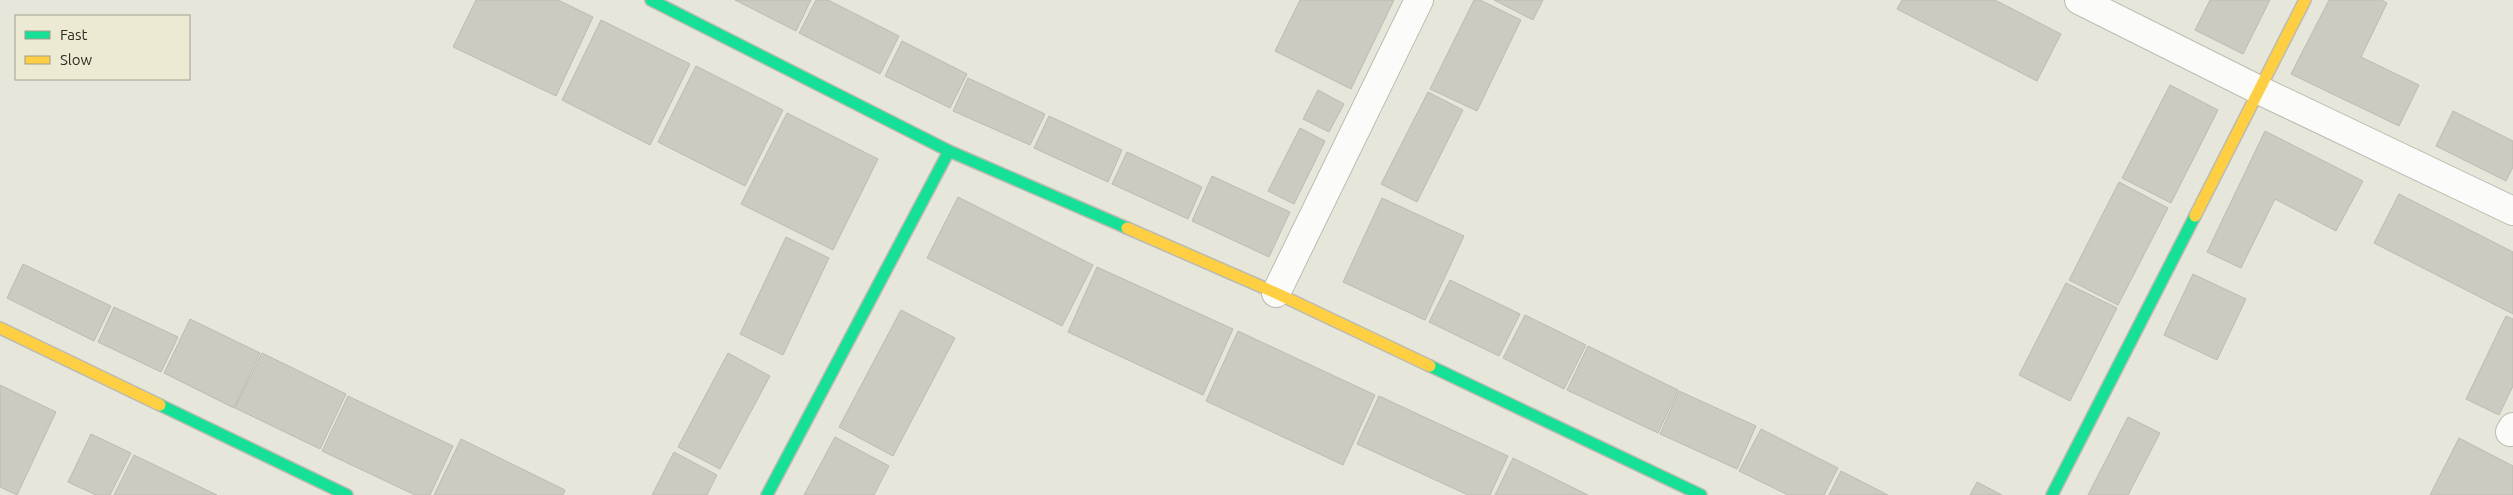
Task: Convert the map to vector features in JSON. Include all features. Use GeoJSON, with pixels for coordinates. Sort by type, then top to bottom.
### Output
{"type":"FeatureCollection","features":[{"type":"Feature","properties":{"kind":"street"},"geometry":{"type":"LineString","coordinates":[[651,0],[948,150],[1276,293],[1701,495]]}},
{"type":"Feature","properties":{"kind":"street"},"geometry":{"type":"LineString","coordinates":[[1276,293],[1419,0]]}},
{"type":"Feature","properties":{"kind":"street"},"geometry":{"type":"LineString","coordinates":[[2079,0],[2259,90],[2513,211]]}},
{"type":"Feature","properties":{"kind":"street"},"geometry":{"type":"LineString","coordinates":[[2052,495],[2305,0]]}},
{"type":"Feature","properties":{"kind":"street"},"geometry":{"type":"LineString","coordinates":[[767,495],[948,150]]}},
{"type":"Feature","properties":{"kind":"street"},"geometry":{"type":"LineString","coordinates":[[0,328],[348,495]]}},
{"type":"Feature","properties":{"kind":"building"},"geometry":{"type":"Polygon","coordinates":[[[476,0],[558,0],[593,17],[556,96],[453,47],[476,0]]]}},
{"type":"Feature","properties":{"kind":"building"},"geometry":{"type":"Polygon","coordinates":[[[735,0],[811,0],[796,31],[735,0]]]}},
{"type":"Feature","properties":{"kind":"building"},"geometry":{"type":"Polygon","coordinates":[[[816,0],[828,0],[899,36],[880,74],[799,33],[816,0]]]}},
{"type":"Feature","properties":{"kind":"building"},"geometry":{"type":"Polygon","coordinates":[[[1300,0],[1394,0],[1351,89],[1275,51],[1300,0]]]}},
{"type":"Feature","properties":{"kind":"building"},"geometry":{"type":"Polygon","coordinates":[[[1474,0],[1480,0],[1521,20],[1477,111],[1430,89],[1474,0]]]}},
{"type":"Feature","properties":{"kind":"building"},"geometry":{"type":"Polygon","coordinates":[[[1494,0],[1543,0],[1533,20],[1494,0]]]}},
{"type":"Feature","properties":{"kind":"building"},"geometry":{"type":"Polygon","coordinates":[[[1902,0],[1995,0],[2061,34],[2037,81],[1897,9],[1902,0]]]}},
{"type":"Feature","properties":{"kind":"building"},"geometry":{"type":"Polygon","coordinates":[[[2210,0],[2270,0],[2243,54],[2195,30],[2210,0]]]}},
{"type":"Feature","properties":{"kind":"building"},"geometry":{"type":"Polygon","coordinates":[[[2329,0],[2381,0],[2387,3],[2361,57],[2419,85],[2399,126],[2291,74],[2329,0]]]}},
{"type":"Feature","properties":{"kind":"building"},"geometry":{"type":"Polygon","coordinates":[[[601,20],[690,64],[650,145],[562,100],[601,20]]]}},
{"type":"Feature","properties":{"kind":"building"},"geometry":{"type":"Polygon","coordinates":[[[902,41],[967,74],[950,108],[885,76],[902,41]]]}},
{"type":"Feature","properties":{"kind":"building"},"geometry":{"type":"Polygon","coordinates":[[[696,66],[783,110],[745,186],[658,142],[696,66]]]}},
{"type":"Feature","properties":{"kind":"building"},"geometry":{"type":"Polygon","coordinates":[[[968,78],[1045,114],[1030,145],[953,111],[968,78]]]}},
{"type":"Feature","properties":{"kind":"building"},"geometry":{"type":"Polygon","coordinates":[[[2170,85],[2218,110],[2171,203],[2122,178],[2170,85]]]}},
{"type":"Feature","properties":{"kind":"building"},"geometry":{"type":"Polygon","coordinates":[[[1318,90],[1344,104],[1329,132],[1303,119],[1318,90]]]}},
{"type":"Feature","properties":{"kind":"building"},"geometry":{"type":"Polygon","coordinates":[[[1428,92],[1463,110],[1417,202],[1381,184],[1428,92]]]}},
{"type":"Feature","properties":{"kind":"building"},"geometry":{"type":"Polygon","coordinates":[[[2453,111],[2513,141],[2513,167],[2506,181],[2436,146],[2453,111]]]}},
{"type":"Feature","properties":{"kind":"building"},"geometry":{"type":"Polygon","coordinates":[[[787,113],[878,159],[833,250],[741,204],[787,113]]]}},
{"type":"Feature","properties":{"kind":"building"},"geometry":{"type":"Polygon","coordinates":[[[1049,116],[1122,150],[1108,182],[1034,148],[1049,116]]]}},
{"type":"Feature","properties":{"kind":"building"},"geometry":{"type":"Polygon","coordinates":[[[1300,128],[1325,141],[1294,204],[1268,191],[1300,128]]]}},
{"type":"Feature","properties":{"kind":"building"},"geometry":{"type":"Polygon","coordinates":[[[2265,131],[2363,181],[2336,231],[2275,199],[2241,268],[2207,252],[2265,131]]]}},
{"type":"Feature","properties":{"kind":"building"},"geometry":{"type":"Polygon","coordinates":[[[1127,152],[1202,187],[1188,219],[1112,184],[1127,152]]]}},
{"type":"Feature","properties":{"kind":"building"},"geometry":{"type":"Polygon","coordinates":[[[1212,176],[1290,212],[1269,257],[1192,221],[1212,176]]]}},
{"type":"Feature","properties":{"kind":"building"},"geometry":{"type":"Polygon","coordinates":[[[2119,182],[2168,208],[2118,305],[2069,280],[2119,182]]]}},
{"type":"Feature","properties":{"kind":"building"},"geometry":{"type":"Polygon","coordinates":[[[2399,194],[2513,252],[2513,314],[2374,243],[2399,194]]]}},
{"type":"Feature","properties":{"kind":"building"},"geometry":{"type":"Polygon","coordinates":[[[958,197],[1093,265],[1062,326],[927,258],[958,197]]]}},
{"type":"Feature","properties":{"kind":"building"},"geometry":{"type":"Polygon","coordinates":[[[1382,198],[1464,236],[1425,320],[1343,282],[1382,198]]]}},
{"type":"Feature","properties":{"kind":"building"},"geometry":{"type":"Polygon","coordinates":[[[786,237],[829,258],[783,355],[740,334],[786,237]]]}},
{"type":"Feature","properties":{"kind":"building"},"geometry":{"type":"Polygon","coordinates":[[[23,264],[111,306],[94,341],[7,298],[23,264]]]}},
{"type":"Feature","properties":{"kind":"building"},"geometry":{"type":"Polygon","coordinates":[[[1097,267],[1233,329],[1203,395],[1068,332],[1097,267]]]}},
{"type":"Feature","properties":{"kind":"building"},"geometry":{"type":"Polygon","coordinates":[[[2193,274],[2246,299],[2217,360],[2164,335],[2193,274]]]}},
{"type":"Feature","properties":{"kind":"building"},"geometry":{"type":"Polygon","coordinates":[[[1450,280],[1520,314],[1499,356],[1429,322],[1450,280]]]}},
{"type":"Feature","properties":{"kind":"building"},"geometry":{"type":"Polygon","coordinates":[[[2066,283],[2117,308],[2070,401],[2019,375],[2066,283]]]}},
{"type":"Feature","properties":{"kind":"building"},"geometry":{"type":"Polygon","coordinates":[[[114,307],[178,337],[161,372],[98,342],[114,307]]]}},
{"type":"Feature","properties":{"kind":"building"},"geometry":{"type":"Polygon","coordinates":[[[901,310],[955,338],[893,456],[839,427],[901,310]]]}},
{"type":"Feature","properties":{"kind":"building"},"geometry":{"type":"Polygon","coordinates":[[[1525,315],[1586,345],[1564,389],[1503,358],[1525,315]]]}},
{"type":"Feature","properties":{"kind":"building"},"geometry":{"type":"Polygon","coordinates":[[[2506,316],[2513,319],[2513,386],[2499,415],[2466,399],[2506,316]]]}},
{"type":"Feature","properties":{"kind":"building"},"geometry":{"type":"Polygon","coordinates":[[[190,319],[260,353],[234,408],[164,373],[190,319]]]}},
{"type":"Feature","properties":{"kind":"building"},"geometry":{"type":"Polygon","coordinates":[[[1238,331],[1375,395],[1343,465],[1206,401],[1238,331]]]}},
{"type":"Feature","properties":{"kind":"building"},"geometry":{"type":"Polygon","coordinates":[[[1588,346],[1678,390],[1658,433],[1567,390],[1588,346]]]}},
{"type":"Feature","properties":{"kind":"building"},"geometry":{"type":"Polygon","coordinates":[[[262,353],[346,394],[320,449],[235,408],[262,353]]]}},
{"type":"Feature","properties":{"kind":"building"},"geometry":{"type":"Polygon","coordinates":[[[728,353],[770,376],[720,469],[678,447],[728,353]]]}},
{"type":"Feature","properties":{"kind":"building"},"geometry":{"type":"Polygon","coordinates":[[[0,385],[56,412],[17,495],[0,487],[0,385]]]}},
{"type":"Feature","properties":{"kind":"building"},"geometry":{"type":"Polygon","coordinates":[[[1679,391],[1756,426],[1737,469],[1660,434],[1679,391]]]}},
{"type":"Feature","properties":{"kind":"building"},"geometry":{"type":"Polygon","coordinates":[[[348,396],[453,446],[430,495],[415,495],[322,451],[348,396]]]}},
{"type":"Feature","properties":{"kind":"building"},"geometry":{"type":"Polygon","coordinates":[[[1379,396],[1508,456],[1490,495],[1468,495],[1357,444],[1379,396]]]}},
{"type":"Feature","properties":{"kind":"building"},"geometry":{"type":"Polygon","coordinates":[[[2128,417],[2160,433],[2128,495],[2088,495],[2128,417]]]}},
{"type":"Feature","properties":{"kind":"building"},"geometry":{"type":"Polygon","coordinates":[[[1761,429],[1838,468],[1824,495],[1788,495],[1739,471],[1761,429]]]}},
{"type":"Feature","properties":{"kind":"building"},"geometry":{"type":"Polygon","coordinates":[[[91,434],[131,453],[110,495],[96,495],[68,482],[91,434]]]}},
{"type":"Feature","properties":{"kind":"building"},"geometry":{"type":"Polygon","coordinates":[[[835,437],[889,466],[874,495],[804,495],[835,437]]]}},
{"type":"Feature","properties":{"kind":"building"},"geometry":{"type":"Polygon","coordinates":[[[2459,438],[2513,466],[2513,495],[2430,495],[2459,438]]]}},
{"type":"Feature","properties":{"kind":"building"},"geometry":{"type":"Polygon","coordinates":[[[461,439],[565,490],[563,495],[434,495],[461,439]]]}},
{"type":"Feature","properties":{"kind":"building"},"geometry":{"type":"Polygon","coordinates":[[[674,452],[717,475],[707,495],[652,495],[674,452]]]}},
{"type":"Feature","properties":{"kind":"building"},"geometry":{"type":"Polygon","coordinates":[[[134,455],[217,495],[114,495],[134,455]]]}},
{"type":"Feature","properties":{"kind":"building"},"geometry":{"type":"Polygon","coordinates":[[[1513,458],[1588,495],[1495,495],[1513,458]]]}},
{"type":"Feature","properties":{"kind":"building"},"geometry":{"type":"Polygon","coordinates":[[[1841,471],[1888,495],[1829,495],[1841,471]]]}},
{"type":"Feature","properties":{"kind":"building"},"geometry":{"type":"Polygon","coordinates":[[[1977,482],[2002,495],[1970,495],[1977,482]]]}},
{"type":"Feature","properties":{"kind":"traffic: fast"},"geometry":{"type":"LineString","coordinates":[[651,0],[949,151],[1127,228]]}},
{"type":"Feature","properties":{"kind":"traffic: fast"},"geometry":{"type":"LineString","coordinates":[[767,495],[949,151]]}},
{"type":"Feature","properties":{"kind":"traffic: fast"},"geometry":{"type":"LineString","coordinates":[[2052,495],[2195,216]]}},
{"type":"Feature","properties":{"kind":"traffic: fast"},"geometry":{"type":"LineString","coordinates":[[1430,366],[1701,495]]}},
{"type":"Feature","properties":{"kind":"traffic: fast"},"geometry":{"type":"LineString","coordinates":[[160,405],[347,495]]}},
{"type":"Feature","properties":{"kind":"traffic: slow"},"geometry":{"type":"LineString","coordinates":[[2195,216],[2305,0]]}},
{"type":"Feature","properties":{"kind":"traffic: slow"},"geometry":{"type":"LineString","coordinates":[[1127,228],[1276,293],[1430,366]]}},
{"type":"Feature","properties":{"kind":"traffic: slow"},"geometry":{"type":"LineString","coordinates":[[0,328],[160,405]]}}]}
